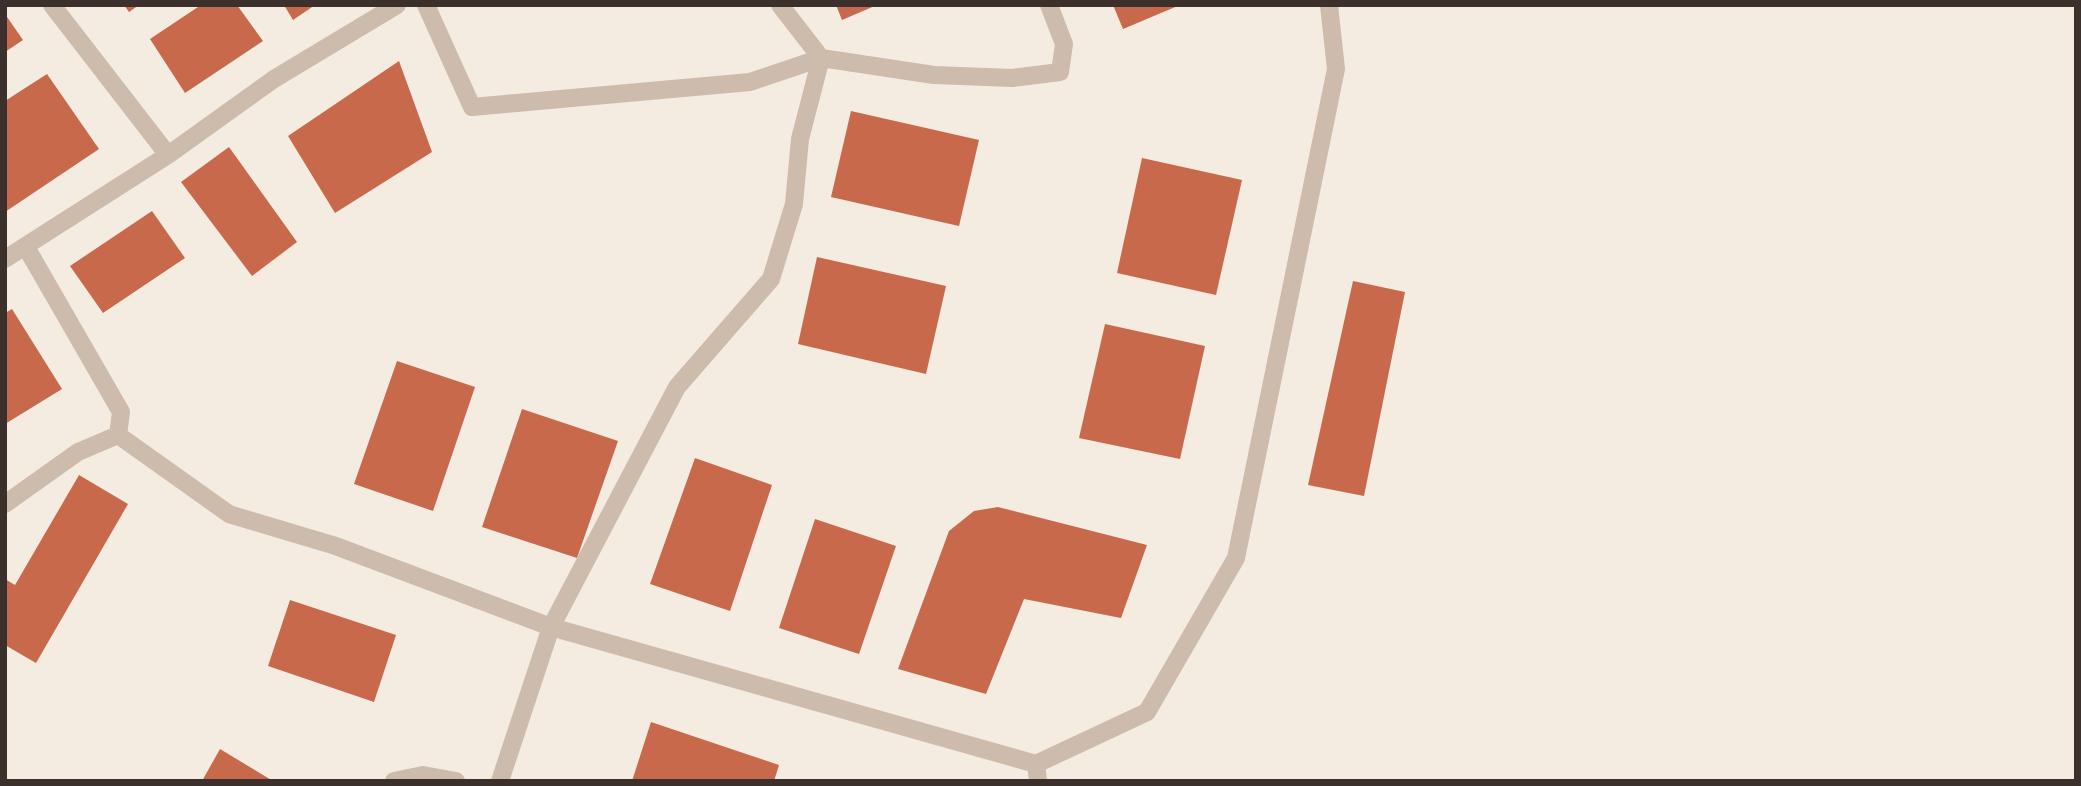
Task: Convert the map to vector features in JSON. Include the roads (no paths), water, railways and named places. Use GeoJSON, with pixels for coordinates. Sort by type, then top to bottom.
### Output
{"type":"FeatureCollection","features":[{"type":"Feature","properties":{"kind":"street"},"geometry":{"type":"LineString","coordinates":[[52,5],[168,155]]}},
{"type":"Feature","properties":{"kind":"street"},"geometry":{"type":"LineString","coordinates":[[5,259],[168,155],[274,79],[397,5]]}},
{"type":"Feature","properties":{"kind":"street"},"geometry":{"type":"LineString","coordinates":[[426,5],[472,107],[750,82],[821,58],[934,75],[1012,78],[1060,72],[1064,44],[1049,5]]}},
{"type":"Feature","properties":{"kind":"street"},"geometry":{"type":"LineString","coordinates":[[780,5],[821,58]]}},
{"type":"Feature","properties":{"kind":"street"},"geometry":{"type":"LineString","coordinates":[[118,435],[229,514],[333,545],[551,627],[1037,772],[1147,712],[1236,558],[1336,69],[1329,5]]}},
{"type":"Feature","properties":{"kind":"street"},"geometry":{"type":"LineString","coordinates":[[500,781],[551,627],[677,387],[771,279],[794,204],[800,139],[821,58]]}},
{"type":"Feature","properties":{"kind":"street"},"geometry":{"type":"LineString","coordinates":[[26,247],[121,412],[118,435]]}},
{"type":"Feature","properties":{"kind":"street"},"geometry":{"type":"LineString","coordinates":[[5,504],[78,452],[118,435]]}},
{"type":"Feature","properties":{"kind":"street"},"geometry":{"type":"LineString","coordinates":[[394,781],[423,775],[456,781]]}}]}
